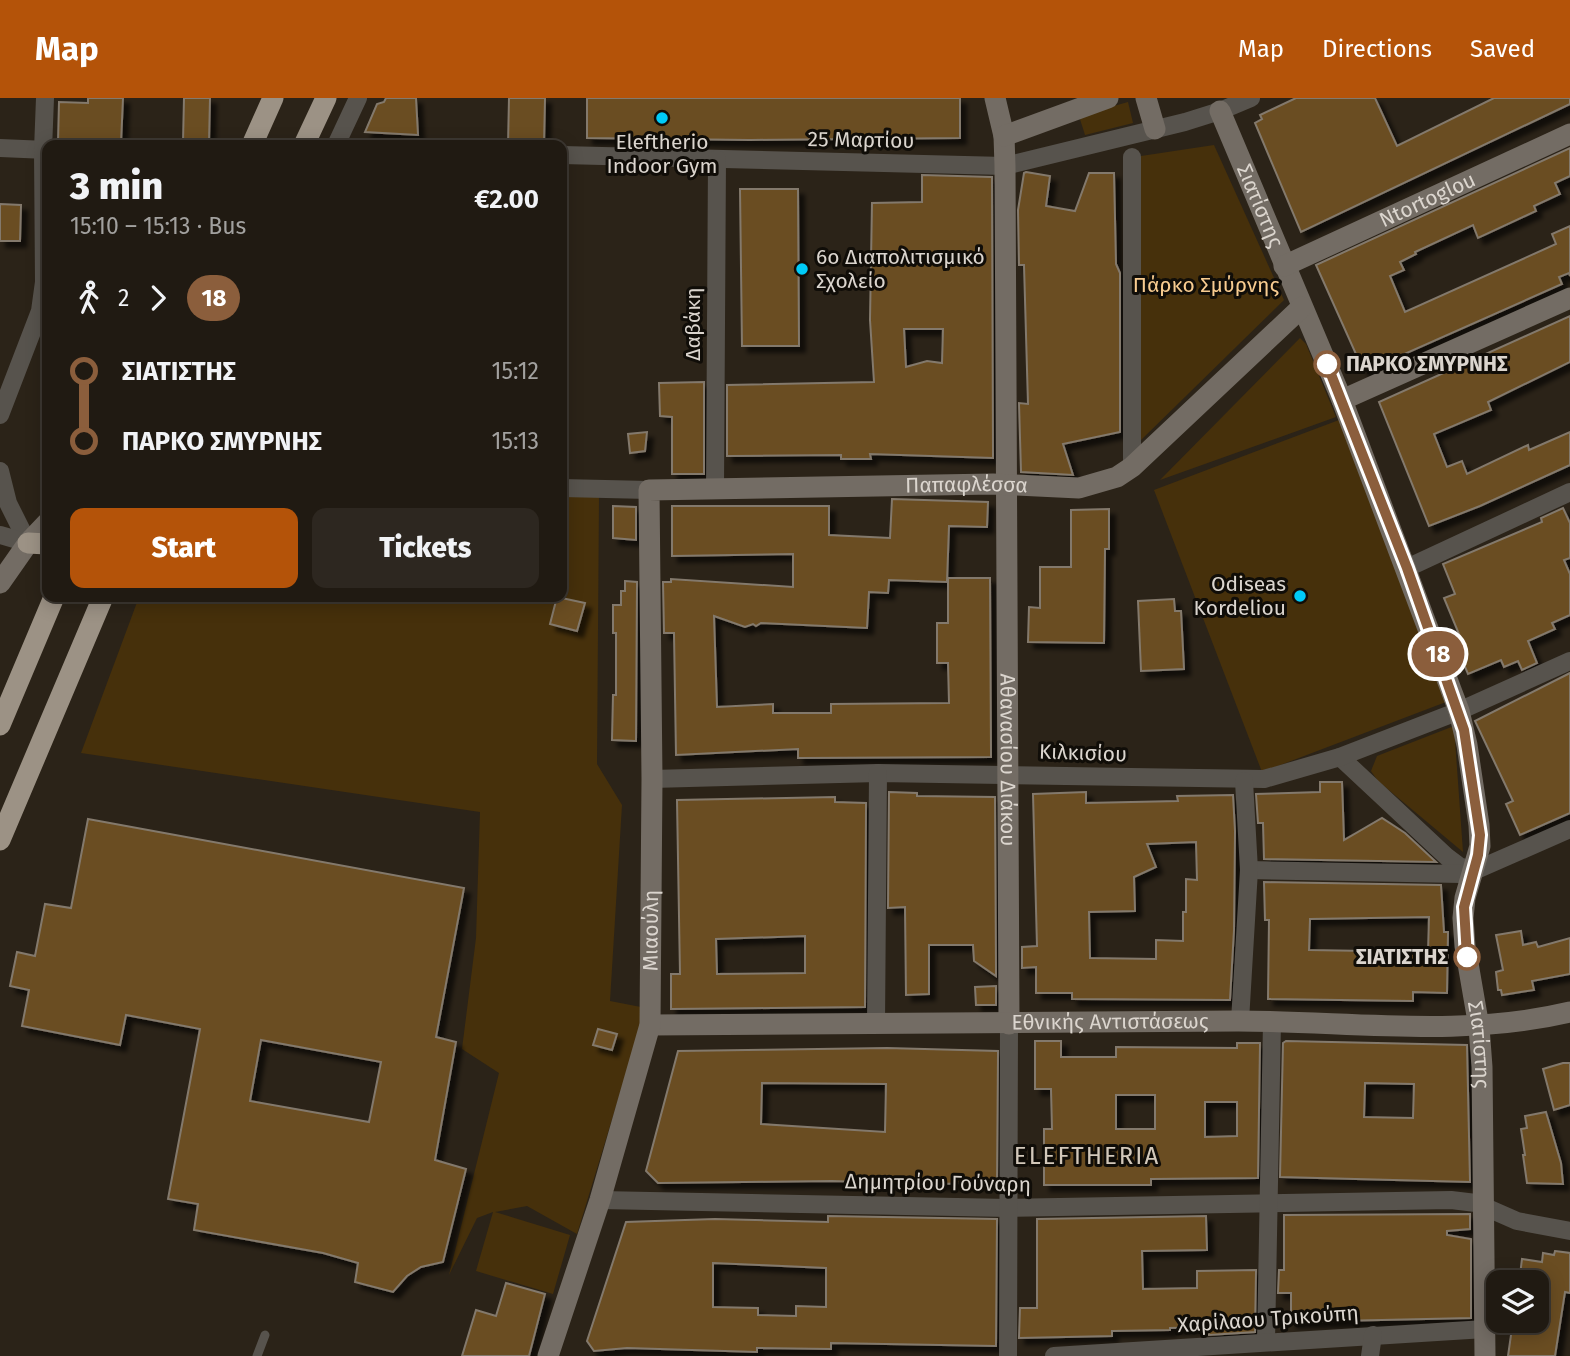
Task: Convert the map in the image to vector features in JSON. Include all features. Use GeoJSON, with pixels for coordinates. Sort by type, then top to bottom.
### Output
{"type":"FeatureCollection","features":[{"type":"Feature","properties":{"kind":"highway"},"geometry":{"type":"LineString","coordinates":[[254,140],[273,98]]}},
{"type":"Feature","properties":{"kind":"highway"},"geometry":{"type":"LineString","coordinates":[[306,140],[326,98]]}},
{"type":"Feature","properties":{"kind":"highway"},"geometry":{"type":"LineString","coordinates":[[0,724],[52,602]]}},
{"type":"Feature","properties":{"kind":"highway"},"geometry":{"type":"LineString","coordinates":[[0,840],[101,602]]}},
{"type":"Feature","properties":{"kind":"street"},"geometry":{"type":"LineString","coordinates":[[45,98],[45,140]]}},
{"type":"Feature","properties":{"kind":"street"},"geometry":{"type":"LineString","coordinates":[[339,140],[358,98]]}},
{"type":"Feature","properties":{"kind":"street","name":"Αθανασίου Διάκου"},"geometry":{"type":"LineString","coordinates":[[995,98],[1004,136],[1005,166],[1008,1356]]}},
{"type":"Feature","properties":{"kind":"street"},"geometry":{"type":"LineString","coordinates":[[1004,136],[1108,98]]}},
{"type":"Feature","properties":{"kind":"street"},"geometry":{"type":"LineString","coordinates":[[1146,98],[1155,129]]}},
{"type":"Feature","properties":{"kind":"street","name":"25 Μαρτίου"},"geometry":{"type":"LineString","coordinates":[[567,155],[1005,166],[1155,129],[1220,111],[1251,98]]}},
{"type":"Feature","properties":{"kind":"street","name":"Σιατίστης"},"geometry":{"type":"LineString","coordinates":[[1220,111],[1342,400],[1459,711],[1467,746],[1480,846],[1465,898],[1463,928],[1479,1027],[1482,1067],[1485,1356]]}},
{"type":"Feature","properties":{"kind":"street","name":"Ntortoglou"},"geometry":{"type":"LineString","coordinates":[[1284,266],[1570,134]]}},
{"type":"Feature","properties":{"kind":"street"},"geometry":{"type":"LineString","coordinates":[[0,148],[42,150]]}},
{"type":"Feature","properties":{"kind":"street"},"geometry":{"type":"LineString","coordinates":[[1132,156],[1132,467]]}},
{"type":"Feature","properties":{"kind":"street","name":"Δαβάκη"},"geometry":{"type":"LineString","coordinates":[[715,489],[717,159]]}},
{"type":"Feature","properties":{"kind":"street"},"geometry":{"type":"LineString","coordinates":[[0,415],[40,311],[42,296]]}},
{"type":"Feature","properties":{"kind":"street"},"geometry":{"type":"LineString","coordinates":[[1342,400],[1570,298]]}},
{"type":"Feature","properties":{"kind":"street","name":"Παπαφλέσσα"},"geometry":{"type":"LineString","coordinates":[[567,488],[649,490],[1007,484],[1079,488],[1117,477],[1132,467],[1301,307]]}},
{"type":"Feature","properties":{"kind":"street"},"geometry":{"type":"LineString","coordinates":[[0,471],[8,503],[37,544]]}},
{"type":"Feature","properties":{"kind":"street","name":"Μιαούλη"},"geometry":{"type":"LineString","coordinates":[[548,1356],[600,1200],[650,1026],[652,779],[649,490]]}},
{"type":"Feature","properties":{"kind":"street"},"geometry":{"type":"LineString","coordinates":[[1407,568],[1570,492]]}},
{"type":"Feature","properties":{"kind":"street"},"geometry":{"type":"LineString","coordinates":[[0,535],[37,544]]}},
{"type":"Feature","properties":{"kind":"street"},"geometry":{"type":"LineString","coordinates":[[0,583],[37,544]]}},
{"type":"Feature","properties":{"kind":"street","name":"Κιλκισίου"},"geometry":{"type":"LineString","coordinates":[[652,779],[878,773],[1244,781],[1279,777],[1340,757],[1459,711],[1570,660]]}},
{"type":"Feature","properties":{"kind":"street"},"geometry":{"type":"LineString","coordinates":[[1340,757],[1447,857],[1474,871]]}},
{"type":"Feature","properties":{"kind":"street"},"geometry":{"type":"LineString","coordinates":[[876,1024],[878,773]]}},
{"type":"Feature","properties":{"kind":"street"},"geometry":{"type":"LineString","coordinates":[[1240,1021],[1249,870],[1244,781]]}},
{"type":"Feature","properties":{"kind":"street"},"geometry":{"type":"LineString","coordinates":[[1249,870],[1450,874],[1474,871],[1570,829]]}},
{"type":"Feature","properties":{"kind":"street","name":"Εθνικής Αντιστάσεως"},"geometry":{"type":"LineString","coordinates":[[650,1026],[1240,1021],[1479,1027],[1543,1019],[1570,1012]]}},
{"type":"Feature","properties":{"kind":"street"},"geometry":{"type":"LineString","coordinates":[[1266,1342],[1272,1022]]}},
{"type":"Feature","properties":{"kind":"street","name":"Δημητρίου Γούναρη"},"geometry":{"type":"LineString","coordinates":[[600,1200],[1009,1208],[1451,1200],[1484,1206],[1517,1221],[1570,1231]]}},
{"type":"Feature","properties":{"kind":"street","name":"Χαρίλαου Τρικούπη"},"geometry":{"type":"LineString","coordinates":[[1054,1356],[1485,1329]]}},
{"type":"Feature","properties":{"kind":"street"},"geometry":{"type":"LineString","coordinates":[[1370,1356],[1373,1335]]}},
{"type":"Feature","properties":{"kind":"lane"},"geometry":{"type":"LineString","coordinates":[[257,1356],[265,1335]]}},
{"type":"Feature","properties":{"kind":"green space"},"geometry":{"type":"Polygon","coordinates":[[[1128,102],[1133,123],[1085,135],[1079,116],[1128,102]]]}},
{"type":"Feature","properties":{"kind":"green space","name":"Πάρκο Σμύρνης"},"geometry":{"type":"Polygon","coordinates":[[[1214,145],[1284,300],[1139,442],[1141,156],[1214,145]]]}},
{"type":"Feature","properties":{"kind":"green space"},"geometry":{"type":"Polygon","coordinates":[[[1300,338],[1306,344],[1336,417],[1160,480],[1300,338]]]}},
{"type":"Feature","properties":{"kind":"green space","name":"Odiseas Kordeliou"},"geometry":{"type":"Polygon","coordinates":[[[1339,420],[1446,702],[1262,772],[1154,490],[1339,420]]]}},
{"type":"Feature","properties":{"kind":"green space"},"geometry":{"type":"Polygon","coordinates":[[[567,496],[599,496],[597,764],[622,805],[610,1001],[646,1008],[577,1234],[527,1206],[495,1212],[570,1235],[553,1294],[476,1271],[493,1212],[477,1218],[449,1275],[499,1073],[462,1049],[476,938],[480,812],[81,753],[137,602],[567,602],[567,496]]]}},
{"type":"Feature","properties":{"kind":"green space"},"geometry":{"type":"Polygon","coordinates":[[[1454,726],[1463,852],[1378,781],[1371,771],[1377,756],[1454,726]]]}},
{"type":"Feature","properties":{"kind":"building"},"geometry":{"type":"Polygon","coordinates":[[[88,98],[123,98],[121,140],[58,140],[59,102],[88,103],[88,98]]]}},
{"type":"Feature","properties":{"kind":"building"},"geometry":{"type":"Polygon","coordinates":[[[184,98],[210,98],[209,140],[183,140],[184,98]]]}},
{"type":"Feature","properties":{"kind":"building"},"geometry":{"type":"Polygon","coordinates":[[[386,98],[416,98],[418,135],[365,132],[377,104],[384,102],[386,98]]]}},
{"type":"Feature","properties":{"kind":"building"},"geometry":{"type":"Polygon","coordinates":[[[509,98],[545,98],[544,140],[508,140],[509,98]]]}},
{"type":"Feature","properties":{"kind":"building"},"geometry":{"type":"Polygon","coordinates":[[[587,98],[960,98],[960,138],[587,138],[587,98]]]}},
{"type":"Feature","properties":{"kind":"building"},"geometry":{"type":"Polygon","coordinates":[[[1296,98],[1375,98],[1397,146],[1494,98],[1570,98],[1570,104],[1301,232],[1255,123],[1262,119],[1260,115],[1296,98]]]}},
{"type":"Feature","properties":{"kind":"building"},"geometry":{"type":"Polygon","coordinates":[[[1570,148],[1570,176],[1555,183],[1560,194],[1534,206],[1536,211],[1478,238],[1473,225],[1415,252],[1416,254],[1400,262],[1404,270],[1390,276],[1405,312],[1556,244],[1552,234],[1570,226],[1570,276],[1569,273],[1559,277],[1562,284],[1364,372],[1316,265],[1570,148]]]}},
{"type":"Feature","properties":{"kind":"building"},"geometry":{"type":"Polygon","coordinates":[[[1026,172],[1050,176],[1046,206],[1075,211],[1089,173],[1114,173],[1116,264],[1120,273],[1120,432],[1063,444],[1073,475],[1021,472],[1019,403],[1028,404],[1024,265],[1019,265],[1018,210],[1026,172]]]}},
{"type":"Feature","properties":{"kind":"building"},"geometry":{"type":"Polygon","coordinates":[[[922,175],[992,177],[993,458],[870,454],[871,459],[841,459],[841,455],[727,456],[727,385],[874,382],[870,320],[872,203],[922,202],[922,175]],[[904,329],[906,367],[927,361],[942,363],[943,329],[904,329]]]}},
{"type":"Feature","properties":{"kind":"building"},"geometry":{"type":"Polygon","coordinates":[[[740,189],[798,189],[799,346],[742,346],[740,189]]]}},
{"type":"Feature","properties":{"kind":"building"},"geometry":{"type":"Polygon","coordinates":[[[0,204],[21,205],[20,241],[0,241],[0,204]]]}},
{"type":"Feature","properties":{"kind":"building"},"geometry":{"type":"Polygon","coordinates":[[[1570,316],[1570,362],[1488,402],[1491,410],[1434,434],[1447,467],[1462,461],[1467,474],[1528,445],[1529,450],[1570,432],[1570,465],[1429,526],[1379,402],[1570,316]]]}},
{"type":"Feature","properties":{"kind":"building"},"geometry":{"type":"Polygon","coordinates":[[[704,382],[704,474],[672,474],[672,417],[660,416],[659,383],[704,382]]]}},
{"type":"Feature","properties":{"kind":"building"},"geometry":{"type":"Polygon","coordinates":[[[647,432],[645,451],[630,453],[628,434],[647,432]]]}},
{"type":"Feature","properties":{"kind":"building"},"geometry":{"type":"Polygon","coordinates":[[[892,499],[988,502],[987,527],[949,526],[947,582],[889,580],[888,593],[869,592],[867,628],[761,623],[745,627],[714,616],[717,707],[773,704],[773,713],[831,713],[831,704],[949,703],[948,663],[937,663],[937,623],[948,623],[948,578],[990,578],[991,757],[798,758],[798,749],[676,755],[674,633],[664,633],[663,582],[671,582],[671,579],[793,587],[793,554],[672,556],[672,506],[829,506],[829,535],[890,538],[892,499]]]}},
{"type":"Feature","properties":{"kind":"building"},"geometry":{"type":"Polygon","coordinates":[[[613,506],[636,507],[636,540],[613,538],[613,506]]]}},
{"type":"Feature","properties":{"kind":"building"},"geometry":{"type":"Polygon","coordinates":[[[1563,508],[1570,523],[1570,558],[1564,560],[1570,574],[1570,615],[1552,623],[1555,629],[1528,641],[1537,663],[1522,670],[1518,661],[1504,667],[1501,660],[1468,674],[1452,636],[1459,634],[1444,598],[1455,594],[1443,564],[1542,522],[1541,518],[1563,508]]]}},
{"type":"Feature","properties":{"kind":"building"},"geometry":{"type":"Polygon","coordinates":[[[1109,509],[1109,549],[1105,549],[1104,643],[1028,642],[1029,607],[1040,608],[1040,567],[1071,567],[1071,510],[1109,509]]]}},
{"type":"Feature","properties":{"kind":"building"},"geometry":{"type":"Polygon","coordinates":[[[625,581],[637,582],[636,741],[612,740],[613,695],[616,695],[613,605],[621,605],[621,591],[625,591],[625,581]]]}},
{"type":"Feature","properties":{"kind":"building"},"geometry":{"type":"Polygon","coordinates":[[[567,599],[585,603],[577,631],[550,624],[556,602],[567,602],[567,599]]]}},
{"type":"Feature","properties":{"kind":"building"},"geometry":{"type":"Polygon","coordinates":[[[1174,599],[1175,611],[1181,611],[1184,669],[1141,671],[1138,601],[1174,599]]]}},
{"type":"Feature","properties":{"kind":"building"},"geometry":{"type":"Polygon","coordinates":[[[1570,673],[1570,813],[1520,835],[1506,804],[1513,801],[1475,721],[1570,673]]]}},
{"type":"Feature","properties":{"kind":"building"},"geometry":{"type":"Polygon","coordinates":[[[1320,782],[1342,782],[1344,840],[1382,818],[1405,833],[1436,862],[1264,859],[1263,823],[1258,823],[1256,794],[1320,792],[1320,782]]]}},
{"type":"Feature","properties":{"kind":"building"},"geometry":{"type":"Polygon","coordinates":[[[889,792],[917,793],[917,796],[995,797],[996,976],[974,961],[973,945],[929,945],[929,994],[906,995],[905,907],[888,908],[889,792]]]}},
{"type":"Feature","properties":{"kind":"building"},"geometry":{"type":"Polygon","coordinates":[[[1086,792],[1086,803],[1178,801],[1177,796],[1233,795],[1234,930],[1230,1000],[1072,999],[1072,993],[1036,993],[1036,967],[1022,968],[1022,947],[1037,946],[1033,794],[1086,792]],[[1196,842],[1147,844],[1156,867],[1134,877],[1135,911],[1089,912],[1090,958],[1156,959],[1156,940],[1183,941],[1186,879],[1197,880],[1196,842]]]}},
{"type":"Feature","properties":{"kind":"building"},"geometry":{"type":"Polygon","coordinates":[[[835,797],[835,802],[866,803],[865,1007],[671,1009],[671,974],[680,974],[677,800],[835,797]],[[805,936],[716,939],[717,974],[805,973],[805,936]]]}},
{"type":"Feature","properties":{"kind":"building"},"geometry":{"type":"Polygon","coordinates":[[[88,819],[464,888],[436,1037],[456,1042],[435,1160],[466,1169],[443,1262],[421,1267],[407,1276],[393,1292],[355,1282],[358,1263],[323,1253],[194,1230],[198,1204],[168,1199],[200,1029],[126,1015],[120,1045],[22,1026],[29,990],[10,986],[17,952],[35,956],[45,904],[71,908],[88,819]],[[261,1040],[250,1101],[369,1122],[381,1062],[261,1040]]]}},
{"type":"Feature","properties":{"kind":"building"},"geometry":{"type":"Polygon","coordinates":[[[1264,882],[1441,885],[1444,932],[1448,932],[1447,993],[1413,992],[1413,1001],[1268,999],[1269,920],[1265,920],[1264,882]],[[1429,917],[1310,919],[1309,950],[1428,952],[1429,917]]]}},
{"type":"Feature","properties":{"kind":"building"},"geometry":{"type":"Polygon","coordinates":[[[1521,931],[1523,945],[1536,942],[1538,947],[1570,938],[1570,974],[1532,981],[1534,990],[1502,995],[1501,990],[1498,990],[1496,972],[1503,970],[1496,935],[1521,931]]]}},
{"type":"Feature","properties":{"kind":"building"},"geometry":{"type":"Polygon","coordinates":[[[996,986],[996,1005],[976,1005],[975,987],[996,986]]]}},
{"type":"Feature","properties":{"kind":"building"},"geometry":{"type":"Polygon","coordinates":[[[598,1029],[617,1034],[612,1050],[593,1045],[598,1029]]]}},
{"type":"Feature","properties":{"kind":"building"},"geometry":{"type":"Polygon","coordinates":[[[1035,1041],[1061,1041],[1061,1057],[1116,1057],[1116,1047],[1237,1048],[1237,1043],[1260,1043],[1258,1178],[1151,1179],[1151,1185],[1044,1185],[1044,1129],[1052,1129],[1051,1089],[1035,1089],[1035,1041]],[[1116,1095],[1116,1129],[1155,1129],[1155,1095],[1116,1095]],[[1205,1102],[1205,1137],[1237,1136],[1237,1102],[1205,1102]]]}},
{"type":"Feature","properties":{"kind":"building"},"geometry":{"type":"Polygon","coordinates":[[[1283,1043],[1467,1045],[1470,1182],[1280,1177],[1283,1043]],[[1365,1083],[1364,1117],[1413,1118],[1414,1084],[1365,1083]]]}},
{"type":"Feature","properties":{"kind":"building"},"geometry":{"type":"Polygon","coordinates":[[[887,1048],[998,1051],[997,1183],[658,1183],[646,1171],[678,1051],[887,1048]],[[762,1083],[761,1124],[885,1132],[886,1084],[762,1083]]]}},
{"type":"Feature","properties":{"kind":"building"},"geometry":{"type":"Polygon","coordinates":[[[1570,1063],[1570,1105],[1554,1110],[1543,1069],[1570,1063]]]}},
{"type":"Feature","properties":{"kind":"building"},"geometry":{"type":"Polygon","coordinates":[[[1546,1112],[1561,1163],[1563,1184],[1527,1183],[1521,1129],[1527,1128],[1525,1116],[1546,1112]]]}},
{"type":"Feature","properties":{"kind":"building"},"geometry":{"type":"Polygon","coordinates":[[[1470,1214],[1470,1229],[1447,1231],[1447,1235],[1471,1239],[1471,1318],[1291,1322],[1291,1293],[1278,1293],[1279,1270],[1284,1270],[1284,1215],[1470,1214]]]}},
{"type":"Feature","properties":{"kind":"building"},"geometry":{"type":"Polygon","coordinates":[[[828,1216],[997,1219],[996,1346],[831,1343],[831,1349],[757,1348],[757,1352],[627,1348],[594,1351],[587,1341],[626,1222],[715,1219],[828,1222],[828,1216]],[[713,1263],[713,1307],[758,1308],[758,1315],[796,1316],[796,1306],[826,1307],[826,1268],[713,1263]]]}},
{"type":"Feature","properties":{"kind":"building"},"geometry":{"type":"Polygon","coordinates":[[[1206,1216],[1207,1250],[1142,1251],[1143,1289],[1197,1288],[1197,1271],[1256,1270],[1255,1332],[1209,1335],[1208,1327],[1112,1331],[1112,1336],[1019,1338],[1020,1308],[1037,1308],[1037,1219],[1206,1216]]]}},
{"type":"Feature","properties":{"kind":"building"},"geometry":{"type":"Polygon","coordinates":[[[1555,1251],[1570,1253],[1570,1293],[1565,1292],[1555,1356],[1508,1356],[1511,1333],[1549,1333],[1549,1270],[1521,1270],[1522,1259],[1542,1262],[1543,1253],[1554,1255],[1555,1251]]]}},
{"type":"Feature","properties":{"kind":"building"},"geometry":{"type":"Polygon","coordinates":[[[506,1283],[545,1294],[529,1356],[462,1356],[476,1310],[496,1316],[506,1283]]]}},
{"type":"Feature","properties":{"kind":"bus line","name":"18"},"geometry":{"type":"LineString","coordinates":[[1327,364],[1407,568],[1464,730],[1480,835],[1478,855],[1464,907],[1463,928],[1467,957]]}},
{"type":"Feature","properties":{"kind":"place","name":"Eleftherio Indoor Gym"},"geometry":{"type":"Point","coordinates":[662,118]}},
{"type":"Feature","properties":{"kind":"place","name":"6ο Διαπολιτισμικό Σχολείο"},"geometry":{"type":"Point","coordinates":[802,269]}},
{"type":"Feature","properties":{"kind":"place","name":"ΠΑΡΚΟ ΣΜΥΡΝΗΣ"},"geometry":{"type":"Point","coordinates":[1327,364]}},
{"type":"Feature","properties":{"kind":"place","name":"Odiseas Kordeliou"},"geometry":{"type":"Point","coordinates":[1300,596]}},
{"type":"Feature","properties":{"kind":"place","name":"ΣΙΑΤΙΣΤΗΣ"},"geometry":{"type":"Point","coordinates":[1467,957]}},
{"type":"Feature","properties":{"kind":"district","name":"ELEFTHERIA"},"geometry":{"type":"Point","coordinates":[1087,1156]}}]}
